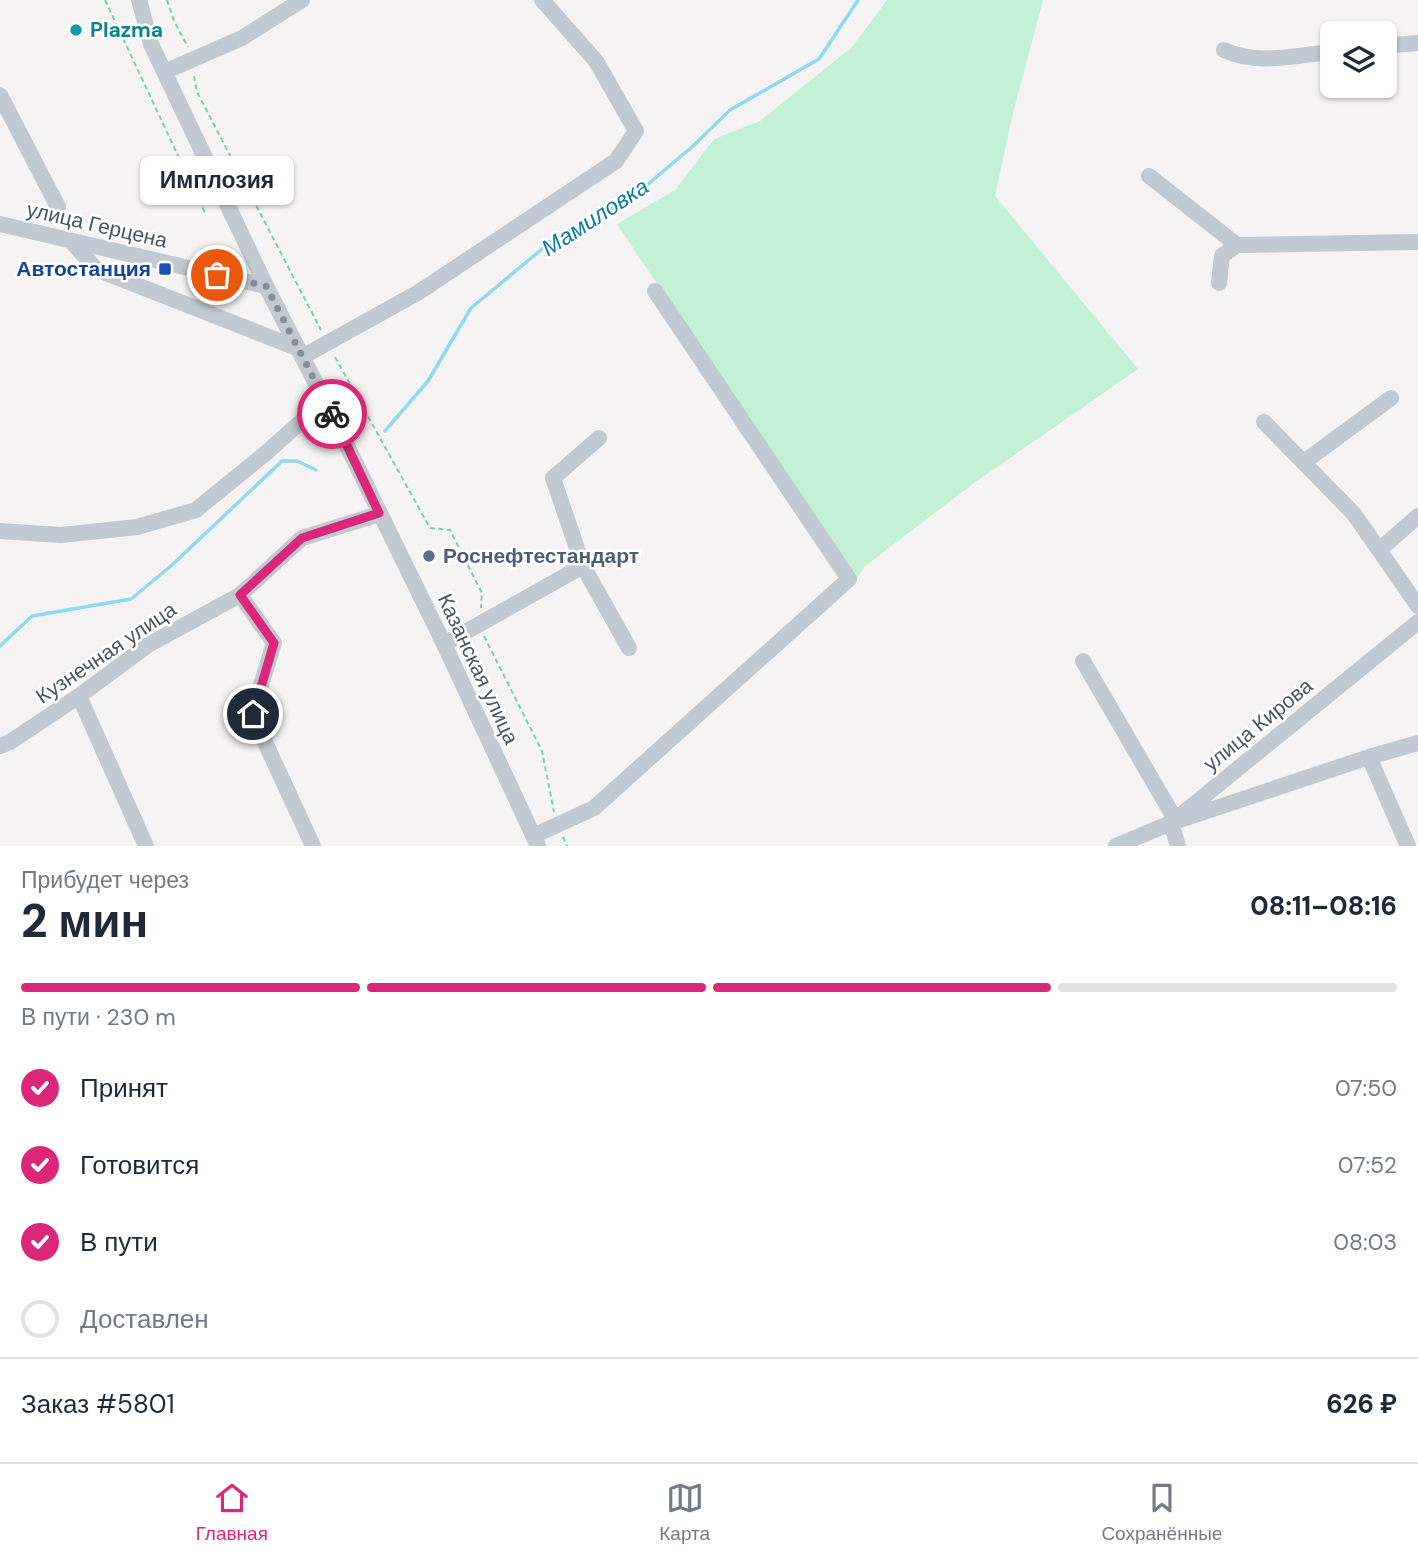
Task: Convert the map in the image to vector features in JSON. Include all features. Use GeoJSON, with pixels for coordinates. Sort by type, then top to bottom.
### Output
{"type":"FeatureCollection","features":[{"type":"Feature","properties":{"kind":"street","name":"Казанская улица"},"geometry":{"type":"LineString","coordinates":[[139,0],[150,44],[266,286],[444,644],[536,841]]}},
{"type":"Feature","properties":{"kind":"street"},"geometry":{"type":"LineString","coordinates":[[164,72],[242,38],[302,0]]}},
{"type":"Feature","properties":{"kind":"street"},"geometry":{"type":"LineString","coordinates":[[71,241],[96,269],[300,352],[327,343],[419,292],[616,161],[636,131],[596,61],[542,0]]}},
{"type":"Feature","properties":{"kind":"street"},"geometry":{"type":"LineString","coordinates":[[1397,45],[1418,43]]}},
{"type":"Feature","properties":{"kind":"street"},"geometry":{"type":"LineString","coordinates":[[1224,50],[1256,60],[1320,53]]}},
{"type":"Feature","properties":{"kind":"street"},"geometry":{"type":"LineString","coordinates":[[0,95],[58,207]]}},
{"type":"Feature","properties":{"kind":"street"},"geometry":{"type":"LineString","coordinates":[[1149,176],[1237,245]]}},
{"type":"Feature","properties":{"kind":"street","name":"улица Герцена"},"geometry":{"type":"LineString","coordinates":[[0,224],[266,286]]}},
{"type":"Feature","properties":{"kind":"street"},"geometry":{"type":"LineString","coordinates":[[1219,282],[1222,256],[1237,245],[1418,242]]}},
{"type":"Feature","properties":{"kind":"street"},"geometry":{"type":"LineString","coordinates":[[536,841],[556,825],[594,808],[849,579],[655,291]]}},
{"type":"Feature","properties":{"kind":"street"},"geometry":{"type":"LineString","coordinates":[[1304,462],[1391,398]]}},
{"type":"Feature","properties":{"kind":"street"},"geometry":{"type":"LineString","coordinates":[[0,531],[61,535],[124,529],[196,510],[324,401]]}},
{"type":"Feature","properties":{"kind":"street"},"geometry":{"type":"LineString","coordinates":[[1264,422],[1354,513],[1418,606]]}},
{"type":"Feature","properties":{"kind":"street"},"geometry":{"type":"LineString","coordinates":[[599,438],[553,478],[583,566],[629,648]]}},
{"type":"Feature","properties":{"kind":"street","name":"Кузнечная улица"},"geometry":{"type":"LineString","coordinates":[[0,746],[79,696],[148,645],[240,595],[302,538],[379,513]]}},
{"type":"Feature","properties":{"kind":"street"},"geometry":{"type":"LineString","coordinates":[[1379,550],[1418,516]]}},
{"type":"Feature","properties":{"kind":"street"},"geometry":{"type":"LineString","coordinates":[[444,644],[583,566]]}},
{"type":"Feature","properties":{"kind":"street"},"geometry":{"type":"LineString","coordinates":[[240,595],[274,643],[253,714],[313,846]]}},
{"type":"Feature","properties":{"kind":"street","name":"улица Кирова"},"geometry":{"type":"LineString","coordinates":[[1116,846],[1173,821],[1418,622]]}},
{"type":"Feature","properties":{"kind":"street"},"geometry":{"type":"LineString","coordinates":[[1083,661],[1173,821],[1178,846]]}},
{"type":"Feature","properties":{"kind":"street"},"geometry":{"type":"LineString","coordinates":[[79,696],[146,846]]}},
{"type":"Feature","properties":{"kind":"street"},"geometry":{"type":"LineString","coordinates":[[1173,821],[1418,743]]}},
{"type":"Feature","properties":{"kind":"street"},"geometry":{"type":"LineString","coordinates":[[1369,757],[1408,846]]}},
{"type":"Feature","properties":{"kind":"path"},"geometry":{"type":"LineString","coordinates":[[105,0],[205,213]]}},
{"type":"Feature","properties":{"kind":"path"},"geometry":{"type":"LineString","coordinates":[[167,0],[174,21],[188,46],[197,92],[327,343],[430,528],[450,530],[482,593],[478,624],[542,751],[556,825],[567,846]]}},
{"type":"Feature","properties":{"kind":"green space"},"geometry":{"type":"Polygon","coordinates":[[[887,0],[1043,0],[1012,117],[995,196],[1138,369],[974,483],[864,567],[856,580],[617,224],[675,190],[714,139],[760,121],[852,47],[887,0]]]}},
{"type":"Feature","properties":{"kind":"waterway","name":"Мамиловка"},"geometry":{"type":"LineString","coordinates":[[385,431],[428,381],[471,308],[553,240],[620,204],[647,185],[730,110],[819,59],[858,0]]}},
{"type":"Feature","properties":{"kind":"waterway"},"geometry":{"type":"LineString","coordinates":[[0,646],[32,616],[131,599],[171,566],[282,461],[297,461],[316,470]]}},
{"type":"Feature","properties":{"kind":"way so far"},"geometry":{"type":"LineString","coordinates":[[217,275],[266,286],[332,414]]}},
{"type":"Feature","properties":{"kind":"place","name":"Plazma"},"geometry":{"type":"Point","coordinates":[76,30]}},
{"type":"Feature","properties":{"kind":"place","name":"Автостанция"},"geometry":{"type":"Point","coordinates":[165,269]}},
{"type":"Feature","properties":{"kind":"place","name":"Имплозия"},"geometry":{"type":"Point","coordinates":[217,275]}},
{"type":"Feature","properties":{"kind":"place","name":"Роснефтестандарт"},"geometry":{"type":"Point","coordinates":[429,556]}},
{"type":"Feature","properties":{"kind":"route"},"geometry":{"type":"LineString","coordinates":[[253,714],[274,643],[240,595],[302,538],[379,513],[332,414]]}}]}
